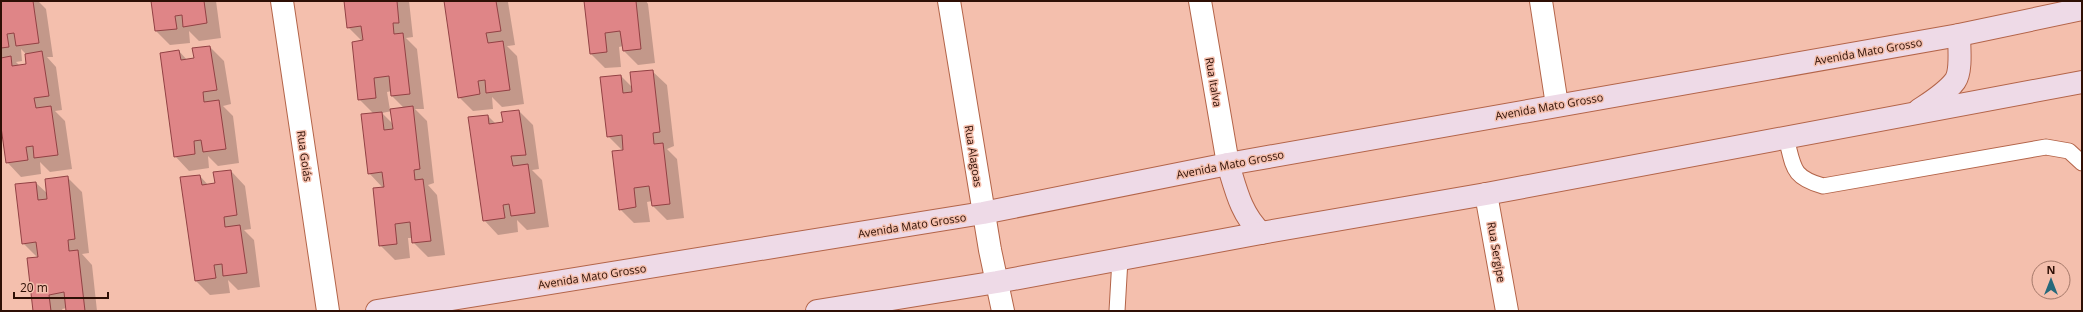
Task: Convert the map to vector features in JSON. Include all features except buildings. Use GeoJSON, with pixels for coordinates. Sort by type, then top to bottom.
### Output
{"type":"FeatureCollection","features":[{"type":"Feature","properties":{"kind":"main road","name":"Avenida Mato Grosso"},"geometry":{"type":"LineString","coordinates":[[377,311],[453,305],[984,213],[1228,164],[1959,35],[2082,9]]}},
{"type":"Feature","properties":{"kind":"main road"},"geometry":{"type":"LineString","coordinates":[[1913,114],[1938,96],[1956,80],[1959,63],[1959,35]]}},
{"type":"Feature","properties":{"kind":"main road"},"geometry":{"type":"LineString","coordinates":[[816,311],[997,282],[1260,233],[1486,194],[2082,82]]}},
{"type":"Feature","properties":{"kind":"main road"},"geometry":{"type":"LineString","coordinates":[[1228,164],[1239,202],[1250,222],[1260,233]]}},
{"type":"Feature","properties":{"kind":"street","name":"Rua Goiás"},"geometry":{"type":"LineString","coordinates":[[282,1],[328,311]]}},
{"type":"Feature","properties":{"kind":"street","name":"Rua Alagoas"},"geometry":{"type":"LineString","coordinates":[[949,1],[984,213],[1003,311]]}},
{"type":"Feature","properties":{"kind":"street","name":"Rua Italva"},"geometry":{"type":"LineString","coordinates":[[1200,1],[1228,164]]}},
{"type":"Feature","properties":{"kind":"street"},"geometry":{"type":"LineString","coordinates":[[1541,1],[1557,105]]}},
{"type":"Feature","properties":{"kind":"street","name":"Rua Sergipe"},"geometry":{"type":"LineString","coordinates":[[1486,194],[1507,311]]}},
{"type":"Feature","properties":{"kind":"lane"},"geometry":{"type":"LineString","coordinates":[[1786,138],[1795,172],[1806,182],[1823,186],[2046,147],[2069,151],[2082,163]]}},
{"type":"Feature","properties":{"kind":"lane"},"geometry":{"type":"LineString","coordinates":[[1117,311],[1120,259]]}}]}
